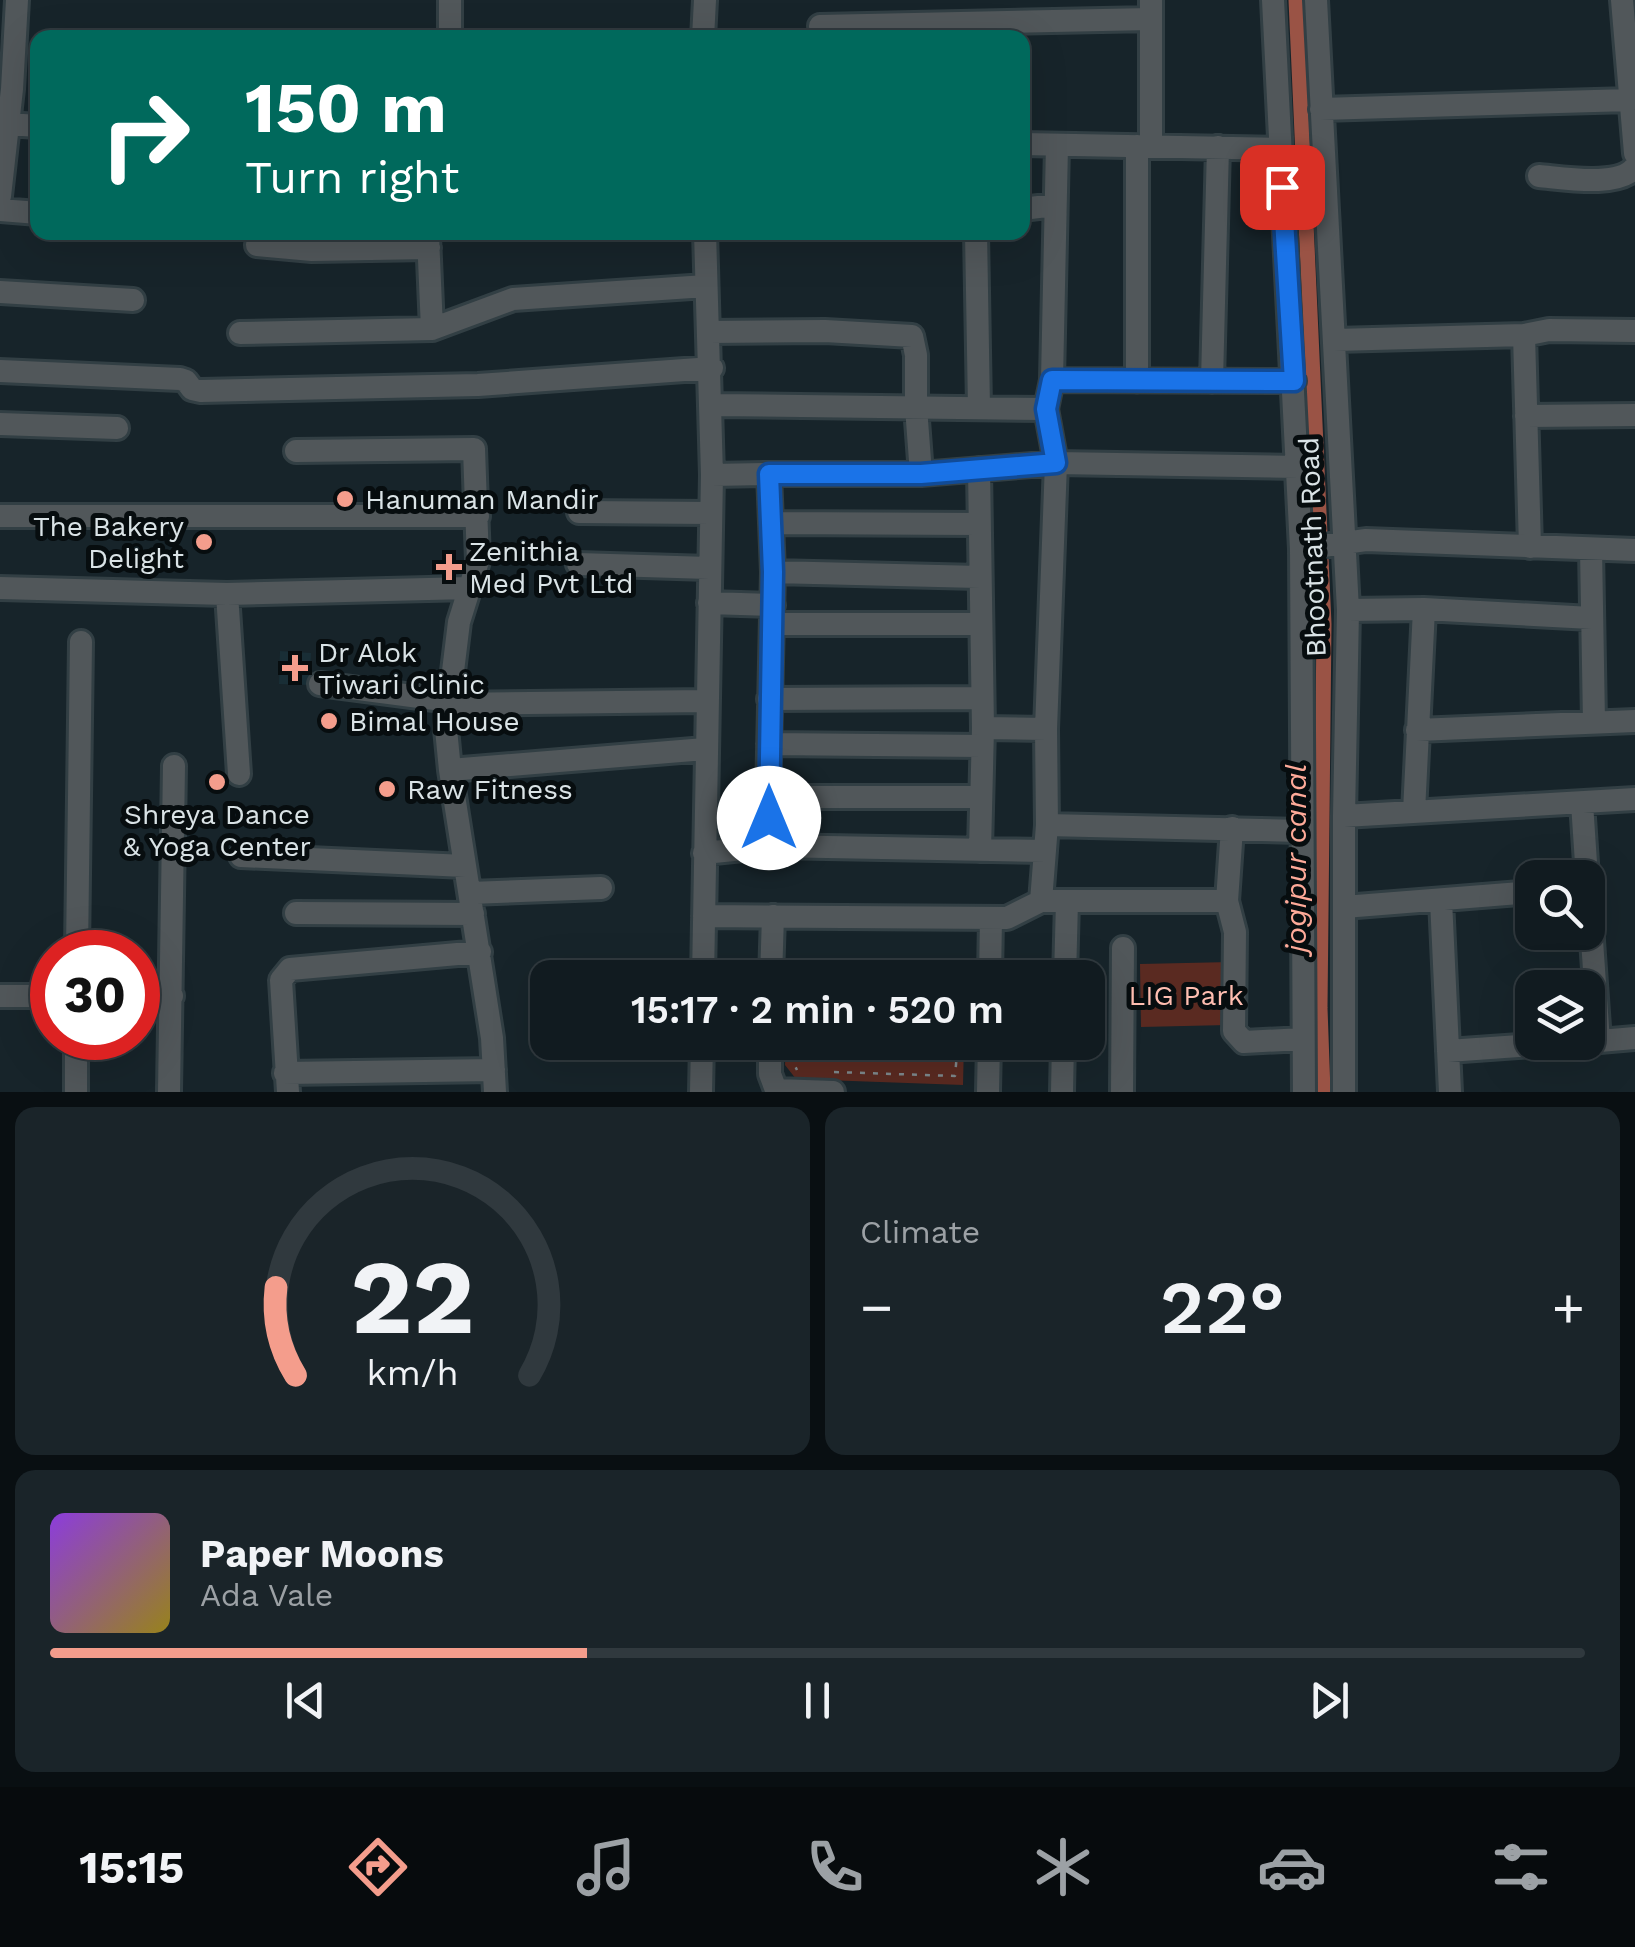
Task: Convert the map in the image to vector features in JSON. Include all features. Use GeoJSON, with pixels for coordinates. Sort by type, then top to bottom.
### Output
{"type":"FeatureCollection","features":[{"type":"Feature","properties":{"kind":"street"},"geometry":{"type":"LineString","coordinates":[[0,196],[8,124],[26,44],[17,0]]}},
{"type":"Feature","properties":{"kind":"street"},"geometry":{"type":"LineString","coordinates":[[450,0],[450,30]]}},
{"type":"Feature","properties":{"kind":"street"},"geometry":{"type":"LineString","coordinates":[[703,30],[705,0]]}},
{"type":"Feature","properties":{"kind":"street"},"geometry":{"type":"LineString","coordinates":[[820,30],[825,0]]}},
{"type":"Feature","properties":{"kind":"street"},"geometry":{"type":"LineString","coordinates":[[1622,0],[1635,153]]}},
{"type":"Feature","properties":{"kind":"street"},"geometry":{"type":"LineString","coordinates":[[1276,6],[1314,3]]}},
{"type":"Feature","properties":{"kind":"street","name":"Bhootnath Road"},"geometry":{"type":"LineString","coordinates":[[1304,1092],[1301,831],[1324,546],[1335,340],[1314,3]]}},
{"type":"Feature","properties":{"kind":"street","name":"Bhootnath Road"},"geometry":{"type":"LineString","coordinates":[[1276,6],[1298,467],[1348,610],[1344,1092]]}},
{"type":"Feature","properties":{"kind":"street"},"geometry":{"type":"LineString","coordinates":[[831,30],[934,12],[1151,10],[1137,381]]}},
{"type":"Feature","properties":{"kind":"street"},"geometry":{"type":"LineString","coordinates":[[1321,108],[1630,100]]}},
{"type":"Feature","properties":{"kind":"street"},"geometry":{"type":"LineString","coordinates":[[8,124],[30,125]]}},
{"type":"Feature","properties":{"kind":"street"},"geometry":{"type":"LineString","coordinates":[[1030,144],[1280,149]]}},
{"type":"Feature","properties":{"kind":"street"},"geometry":{"type":"LineString","coordinates":[[1041,901],[1056,463],[1046,409],[1052,380],[1056,144]]}},
{"type":"Feature","properties":{"kind":"street"},"geometry":{"type":"LineString","coordinates":[[1212,381],[1218,147]]}},
{"type":"Feature","properties":{"kind":"street"},"geometry":{"type":"LineString","coordinates":[[1538,176],[1624,178],[1635,167]]}},
{"type":"Feature","properties":{"kind":"street"},"geometry":{"type":"LineString","coordinates":[[1030,208],[1056,205]]}},
{"type":"Feature","properties":{"kind":"street"},"geometry":{"type":"LineString","coordinates":[[0,210],[30,212]]}},
{"type":"Feature","properties":{"kind":"street"},"geometry":{"type":"LineString","coordinates":[[256,245],[428,240],[432,328]]}},
{"type":"Feature","properties":{"kind":"street"},"geometry":{"type":"LineString","coordinates":[[703,960],[712,475],[712,368],[705,240]]}},
{"type":"Feature","properties":{"kind":"street"},"geometry":{"type":"LineString","coordinates":[[976,240],[979,408]]}},
{"type":"Feature","properties":{"kind":"street"},"geometry":{"type":"LineString","coordinates":[[240,333],[432,328],[468,318],[513,298],[706,286]]}},
{"type":"Feature","properties":{"kind":"street"},"geometry":{"type":"LineString","coordinates":[[0,292],[133,300]]}},
{"type":"Feature","properties":{"kind":"street"},"geometry":{"type":"LineString","coordinates":[[1335,340],[1524,335],[1549,330],[1635,331]]}},
{"type":"Feature","properties":{"kind":"street"},"geometry":{"type":"LineString","coordinates":[[709,332],[825,331],[912,336],[921,474]]}},
{"type":"Feature","properties":{"kind":"street"},"geometry":{"type":"LineString","coordinates":[[1524,335],[1530,548]]}},
{"type":"Feature","properties":{"kind":"street"},"geometry":{"type":"LineString","coordinates":[[0,370],[180,379],[196,391],[220,391],[478,385],[712,368]]}},
{"type":"Feature","properties":{"kind":"street"},"geometry":{"type":"LineString","coordinates":[[1052,380],[1294,381]]}},
{"type":"Feature","properties":{"kind":"street"},"geometry":{"type":"LineString","coordinates":[[712,405],[1046,409]]}},
{"type":"Feature","properties":{"kind":"street"},"geometry":{"type":"LineString","coordinates":[[1526,416],[1635,415]]}},
{"type":"Feature","properties":{"kind":"street"},"geometry":{"type":"LineString","coordinates":[[0,424],[118,428]]}},
{"type":"Feature","properties":{"kind":"street"},"geometry":{"type":"LineString","coordinates":[[296,451],[474,448],[478,561],[459,622],[446,729],[480,952],[495,1081],[286,1082],[282,980],[290,969],[480,952]]}},
{"type":"Feature","properties":{"kind":"street"},"geometry":{"type":"LineString","coordinates":[[712,475],[921,474],[1056,463],[1298,467]]}},
{"type":"Feature","properties":{"kind":"street"},"geometry":{"type":"LineString","coordinates":[[979,469],[980,850]]}},
{"type":"Feature","properties":{"kind":"street"},"geometry":{"type":"LineString","coordinates":[[769,474],[773,615],[768,797],[773,846]]}},
{"type":"Feature","properties":{"kind":"street"},"geometry":{"type":"LineString","coordinates":[[579,512],[711,513]]}},
{"type":"Feature","properties":{"kind":"street"},"geometry":{"type":"LineString","coordinates":[[0,516],[478,516]]}},
{"type":"Feature","properties":{"kind":"street"},"geometry":{"type":"LineString","coordinates":[[771,523],[978,524]]}},
{"type":"Feature","properties":{"kind":"street"},"geometry":{"type":"LineString","coordinates":[[1324,546],[1366,540],[1635,550]]}},
{"type":"Feature","properties":{"kind":"street"},"geometry":{"type":"LineString","coordinates":[[1591,549],[1594,722]]}},
{"type":"Feature","properties":{"kind":"street"},"geometry":{"type":"LineString","coordinates":[[578,564],[710,568]]}},
{"type":"Feature","properties":{"kind":"street"},"geometry":{"type":"LineString","coordinates":[[773,572],[978,577]]}},
{"type":"Feature","properties":{"kind":"street"},"geometry":{"type":"LineString","coordinates":[[0,588],[227,594],[470,588]]}},
{"type":"Feature","properties":{"kind":"street"},"geometry":{"type":"LineString","coordinates":[[227,594],[239,774]]}},
{"type":"Feature","properties":{"kind":"street"},"geometry":{"type":"LineString","coordinates":[[709,602],[773,615],[980,624]]}},
{"type":"Feature","properties":{"kind":"street"},"geometry":{"type":"LineString","coordinates":[[1348,610],[1591,618]]}},
{"type":"Feature","properties":{"kind":"street"},"geometry":{"type":"LineString","coordinates":[[1414,812],[1424,610]]}},
{"type":"Feature","properties":{"kind":"street"},"geometry":{"type":"LineString","coordinates":[[77,930],[81,642]]}},
{"type":"Feature","properties":{"kind":"street"},"geometry":{"type":"LineString","coordinates":[[320,684],[450,702],[706,701]]}},
{"type":"Feature","properties":{"kind":"street"},"geometry":{"type":"LineString","coordinates":[[768,699],[982,698]]}},
{"type":"Feature","properties":{"kind":"street"},"geometry":{"type":"LineString","coordinates":[[1417,730],[1635,720]]}},
{"type":"Feature","properties":{"kind":"street"},"geometry":{"type":"LineString","coordinates":[[769,744],[982,737],[1046,729]]}},
{"type":"Feature","properties":{"kind":"street"},"geometry":{"type":"LineString","coordinates":[[450,770],[705,749]]}},
{"type":"Feature","properties":{"kind":"street"},"geometry":{"type":"LineString","coordinates":[[169,1092],[174,766]]}},
{"type":"Feature","properties":{"kind":"street"},"geometry":{"type":"LineString","coordinates":[[768,797],[981,798]]}},
{"type":"Feature","properties":{"kind":"street"},"geometry":{"type":"LineString","coordinates":[[1344,816],[1635,799]]}},
{"type":"Feature","properties":{"kind":"street"},"geometry":{"type":"LineString","coordinates":[[1582,803],[1586,860]]}},
{"type":"Feature","properties":{"kind":"street"},"geometry":{"type":"LineString","coordinates":[[1046,825],[1301,831]]}},
{"type":"Feature","properties":{"kind":"street"},"geometry":{"type":"LineString","coordinates":[[1232,828],[1227,901],[1236,932],[1234,1031],[1244,1042],[1303,1039]]}},
{"type":"Feature","properties":{"kind":"street"},"geometry":{"type":"LineString","coordinates":[[704,853],[773,846],[1044,851]]}},
{"type":"Feature","properties":{"kind":"street"},"geometry":{"type":"LineString","coordinates":[[241,856],[465,866]]}},
{"type":"Feature","properties":{"kind":"street"},"geometry":{"type":"LineString","coordinates":[[296,913],[471,903],[601,888]]}},
{"type":"Feature","properties":{"kind":"street"},"geometry":{"type":"LineString","coordinates":[[1344,906],[1515,893]]}},
{"type":"Feature","properties":{"kind":"street"},"geometry":{"type":"LineString","coordinates":[[1441,900],[1450,1092]]}},
{"type":"Feature","properties":{"kind":"street"},"geometry":{"type":"LineString","coordinates":[[704,916],[1007,918],[1041,901],[1227,901]]}},
{"type":"Feature","properties":{"kind":"street"},"geometry":{"type":"LineString","coordinates":[[1065,960],[1067,901]]}},
{"type":"Feature","properties":{"kind":"street"},"geometry":{"type":"LineString","coordinates":[[773,960],[774,916]]}},
{"type":"Feature","properties":{"kind":"street"},"geometry":{"type":"LineString","coordinates":[[990,960],[991,918]]}},
{"type":"Feature","properties":{"kind":"street"},"geometry":{"type":"LineString","coordinates":[[1122,1092],[1123,948]]}},
{"type":"Feature","properties":{"kind":"street"},"geometry":{"type":"LineString","coordinates":[[0,996],[30,996]]}},
{"type":"Feature","properties":{"kind":"street"},"geometry":{"type":"LineString","coordinates":[[160,996],[172,996]]}},
{"type":"Feature","properties":{"kind":"street"},"geometry":{"type":"LineString","coordinates":[[1605,1040],[1635,1038]]}},
{"type":"Feature","properties":{"kind":"street"},"geometry":{"type":"LineString","coordinates":[[1448,1051],[1515,1046]]}},
{"type":"Feature","properties":{"kind":"street"},"geometry":{"type":"LineString","coordinates":[[76,1060],[76,1092]]}},
{"type":"Feature","properties":{"kind":"street"},"geometry":{"type":"LineString","coordinates":[[702,1060],[702,1092]]}},
{"type":"Feature","properties":{"kind":"street"},"geometry":{"type":"LineString","coordinates":[[770,1060],[776,1090],[832,1092]]}},
{"type":"Feature","properties":{"kind":"street"},"geometry":{"type":"LineString","coordinates":[[988,1092],[989,1060]]}},
{"type":"Feature","properties":{"kind":"street"},"geometry":{"type":"LineString","coordinates":[[1062,1092],[1063,1060]]}},
{"type":"Feature","properties":{"kind":"path"},"geometry":{"type":"LineString","coordinates":[[793,1060],[798,1072]]}},
{"type":"Feature","properties":{"kind":"path"},"geometry":{"type":"LineString","coordinates":[[818,1072],[955,1076],[956,1060]]}},
{"type":"Feature","properties":{"kind":"shaded area","name":"Dr Alok Tiwari Clinic"},"geometry":{"type":"Polygon","coordinates":[[[280,651],[311,653],[309,685],[279,684],[280,651]]]}},
{"type":"Feature","properties":{"kind":"green space","name":"LIG Park"},"geometry":{"type":"Polygon","coordinates":[[[1231,962],[1228,1025],[1141,1027],[1140,964],[1231,962]]]}},
{"type":"Feature","properties":{"kind":"green space"},"geometry":{"type":"Polygon","coordinates":[[[785,1060],[964,1060],[963,1085],[796,1079],[785,1060]]]}},
{"type":"Feature","properties":{"kind":"waterway","name":"jogipur canal"},"geometry":{"type":"LineString","coordinates":[[1296,0],[1324,624],[1320,1008],[1323,1092]]}},
{"type":"Feature","properties":{"kind":"place","name":"Hanuman Mandir"},"geometry":{"type":"Point","coordinates":[345,499]}},
{"type":"Feature","properties":{"kind":"place","name":"The Bakery Delight"},"geometry":{"type":"Point","coordinates":[204,542]}},
{"type":"Feature","properties":{"kind":"place","name":"Zenithia Med Pvt Ltd"},"geometry":{"type":"Point","coordinates":[449,567]}},
{"type":"Feature","properties":{"kind":"place","name":"Dr Alok Tiwari Clinic"},"geometry":{"type":"Point","coordinates":[295,668]}},
{"type":"Feature","properties":{"kind":"place","name":"Bimal House"},"geometry":{"type":"Point","coordinates":[329,721]}},
{"type":"Feature","properties":{"kind":"place","name":"Shreya Dance & Yoga Center"},"geometry":{"type":"Point","coordinates":[217,782]}},
{"type":"Feature","properties":{"kind":"place","name":"Raw Fitness"},"geometry":{"type":"Point","coordinates":[387,789]}},
{"type":"Feature","properties":{"kind":"route"},"geometry":{"type":"LineString","coordinates":[[769,818],[768,699],[773,624],[769,474],[921,474],[1056,463],[1046,409],[1052,380],[1294,381],[1282,187]]}}]}
